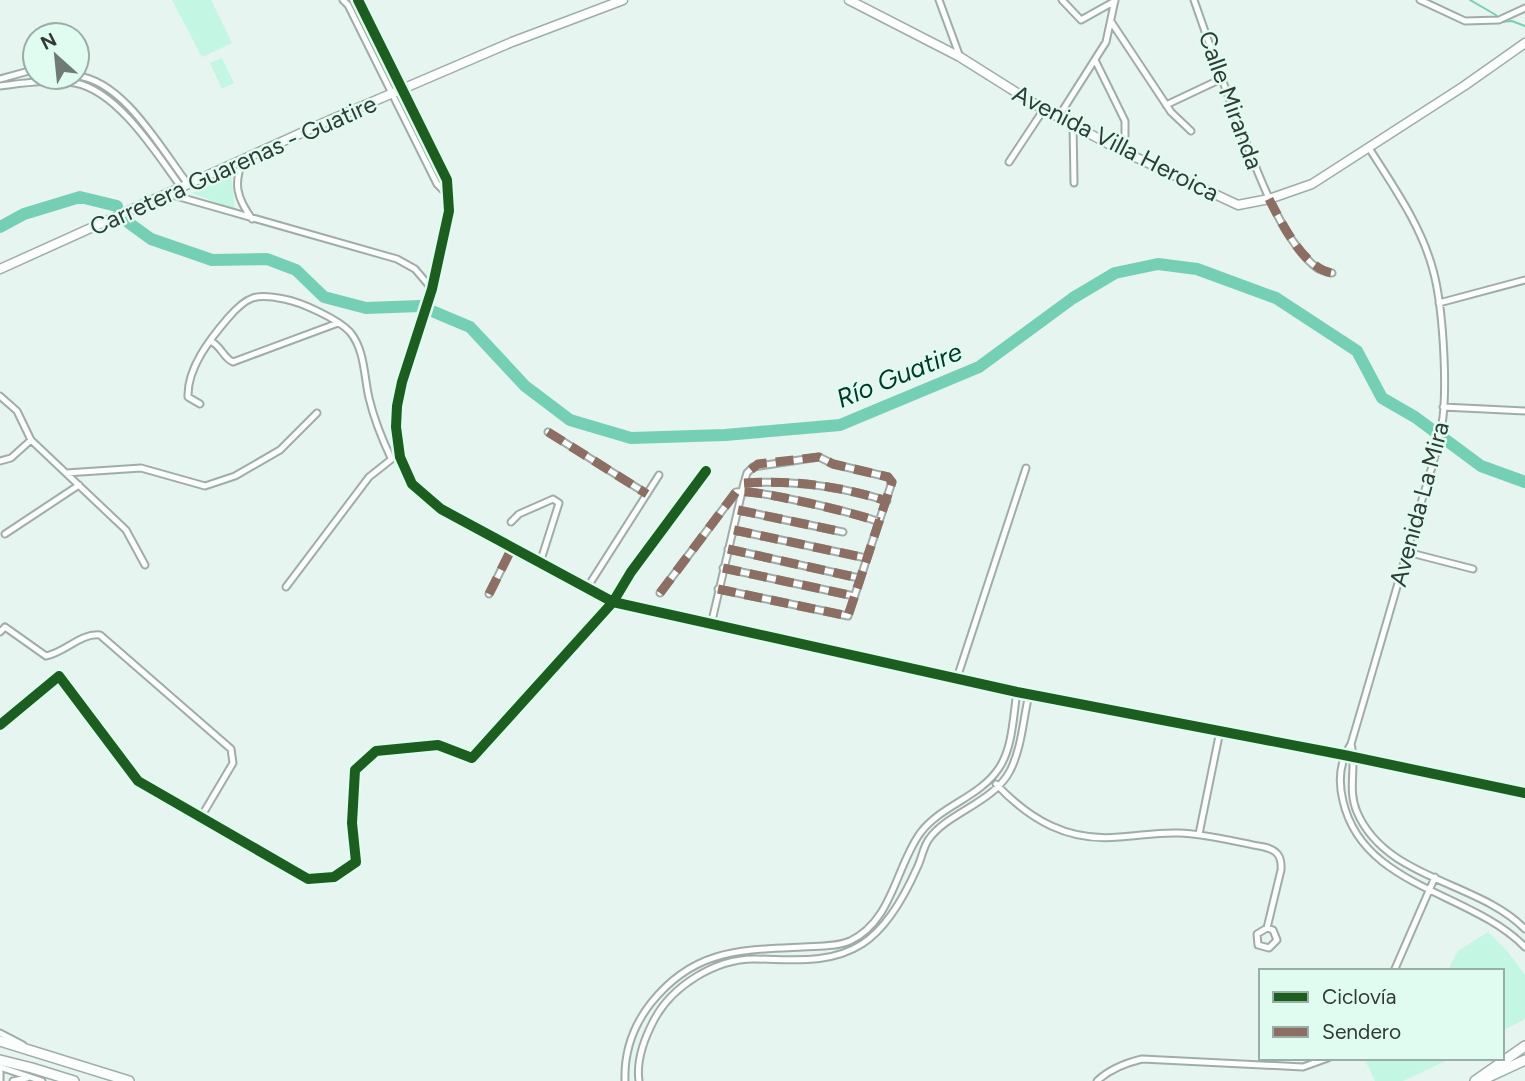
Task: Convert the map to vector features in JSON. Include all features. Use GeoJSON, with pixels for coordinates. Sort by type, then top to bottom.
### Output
{"type":"FeatureCollection","features":[{"type":"Feature","properties":{"kind":"highway"},"geometry":{"type":"LineString","coordinates":[[0,1041],[129,1081]]}},
{"type":"Feature","properties":{"kind":"highway"},"geometry":{"type":"LineString","coordinates":[[1475,1081],[1525,1046]]}},
{"type":"Feature","properties":{"kind":"highway"},"geometry":{"type":"LineString","coordinates":[[0,1060],[74,1081]]}},
{"type":"Feature","properties":{"kind":"highway"},"geometry":{"type":"LineString","coordinates":[[1481,1081],[1525,1060]]}},
{"type":"Feature","properties":{"kind":"main road","name":"Carretera Guarenas - Guatire"},"geometry":{"type":"LineString","coordinates":[[0,269],[512,42],[623,0]]}},
{"type":"Feature","properties":{"kind":"main road","name":"Avenida Villa Heroica"},"geometry":{"type":"LineString","coordinates":[[849,0],[960,57],[1044,109],[1118,149],[1238,205],[1269,199],[1312,184],[1464,86],[1525,43]]}},
{"type":"Feature","properties":{"kind":"street"},"geometry":{"type":"LineString","coordinates":[[343,0],[348,5],[437,184],[448,195]]}},
{"type":"Feature","properties":{"kind":"street"},"geometry":{"type":"LineString","coordinates":[[358,0],[447,180],[449,211],[432,289],[402,382],[396,428],[400,457],[412,484],[441,509],[613,602],[1017,692],[1525,793]]}},
{"type":"Feature","properties":{"kind":"street"},"geometry":{"type":"LineString","coordinates":[[939,0],[960,57]]}},
{"type":"Feature","properties":{"kind":"street"},"geometry":{"type":"LineString","coordinates":[[1062,0],[1081,20],[1115,1]]}},
{"type":"Feature","properties":{"kind":"street","name":"Calle Miranda"},"geometry":{"type":"LineString","coordinates":[[1194,0],[1221,79],[1269,199],[1287,233],[1316,268],[1332,273]]}},
{"type":"Feature","properties":{"kind":"street"},"geometry":{"type":"LineString","coordinates":[[1420,0],[1465,21],[1499,20],[1525,8]]}},
{"type":"Feature","properties":{"kind":"street"},"geometry":{"type":"LineString","coordinates":[[1059,116],[1106,42],[1115,1]]}},
{"type":"Feature","properties":{"kind":"street"},"geometry":{"type":"LineString","coordinates":[[1111,23],[1166,105],[1191,131]]}},
{"type":"Feature","properties":{"kind":"street"},"geometry":{"type":"LineString","coordinates":[[1095,60],[1125,121],[1125,136],[1118,149]]}},
{"type":"Feature","properties":{"kind":"street"},"geometry":{"type":"LineString","coordinates":[[0,79],[21,73]]}},
{"type":"Feature","properties":{"kind":"street"},"geometry":{"type":"LineString","coordinates":[[91,78],[109,88],[130,107],[184,186]]}},
{"type":"Feature","properties":{"kind":"street"},"geometry":{"type":"LineString","coordinates":[[1166,105],[1221,79]]}},
{"type":"Feature","properties":{"kind":"street"},"geometry":{"type":"LineString","coordinates":[[0,86],[48,81],[77,83],[98,91],[132,124],[184,186]]}},
{"type":"Feature","properties":{"kind":"street"},"geometry":{"type":"LineString","coordinates":[[1009,162],[1044,109]]}},
{"type":"Feature","properties":{"kind":"street"},"geometry":{"type":"LineString","coordinates":[[1073,124],[1074,183]]}},
{"type":"Feature","properties":{"kind":"street","name":"Avenida La Mira"},"geometry":{"type":"LineString","coordinates":[[1369,148],[1400,197],[1424,242],[1433,268],[1439,303],[1444,375],[1443,418],[1351,744],[1340,769],[1341,795],[1349,823],[1374,857],[1489,920],[1525,947]]}},
{"type":"Feature","properties":{"kind":"street"},"geometry":{"type":"LineString","coordinates":[[243,160],[236,178],[236,187],[241,204],[252,219]]}},
{"type":"Feature","properties":{"kind":"street"},"geometry":{"type":"LineString","coordinates":[[164,195],[397,259],[415,269],[432,289]]}},
{"type":"Feature","properties":{"kind":"street"},"geometry":{"type":"LineString","coordinates":[[1439,303],[1525,280]]}},
{"type":"Feature","properties":{"kind":"street"},"geometry":{"type":"LineString","coordinates":[[200,404],[188,397],[198,361],[210,341],[243,303],[262,295],[298,302],[349,331],[358,346],[377,427],[391,458]]}},
{"type":"Feature","properties":{"kind":"street"},"geometry":{"type":"LineString","coordinates":[[210,341],[215,342],[228,360],[233,362],[338,323]]}},
{"type":"Feature","properties":{"kind":"street"},"geometry":{"type":"LineString","coordinates":[[0,396],[17,411],[31,440],[126,530],[145,565]]}},
{"type":"Feature","properties":{"kind":"street"},"geometry":{"type":"LineString","coordinates":[[1443,407],[1525,411]]}},
{"type":"Feature","properties":{"kind":"street"},"geometry":{"type":"LineString","coordinates":[[66,473],[141,468],[205,486],[235,476],[280,450],[317,413]]}},
{"type":"Feature","properties":{"kind":"street"},"geometry":{"type":"LineString","coordinates":[[548,432],[648,494]]}},
{"type":"Feature","properties":{"kind":"street"},"geometry":{"type":"LineString","coordinates":[[0,461],[11,458],[31,440]]}},
{"type":"Feature","properties":{"kind":"street"},"geometry":{"type":"LineString","coordinates":[[286,587],[369,477],[391,458],[400,457]]}},
{"type":"Feature","properties":{"kind":"street"},"geometry":{"type":"LineString","coordinates":[[711,625],[718,589],[744,483],[747,473],[758,464],[819,457],[833,464],[888,477],[892,482],[848,616],[718,589]]}},
{"type":"Feature","properties":{"kind":"street"},"geometry":{"type":"LineString","coordinates":[[957,678],[1026,468]]}},
{"type":"Feature","properties":{"kind":"street"},"geometry":{"type":"LineString","coordinates":[[0,725],[59,676],[138,781],[308,879],[334,877],[356,862],[352,823],[355,769],[376,751],[438,745],[472,758],[613,602],[631,572],[706,471]]}},
{"type":"Feature","properties":{"kind":"street"},"geometry":{"type":"LineString","coordinates":[[587,588],[659,475]]}},
{"type":"Feature","properties":{"kind":"street"},"geometry":{"type":"LineString","coordinates":[[744,483],[806,483],[856,491],[887,501]]}},
{"type":"Feature","properties":{"kind":"street"},"geometry":{"type":"LineString","coordinates":[[5,534],[79,485]]}},
{"type":"Feature","properties":{"kind":"street"},"geometry":{"type":"LineString","coordinates":[[660,593],[730,498],[742,491],[856,514],[879,522]]}},
{"type":"Feature","properties":{"kind":"street"},"geometry":{"type":"LineString","coordinates":[[511,522],[519,514],[553,499],[559,503],[540,563]]}},
{"type":"Feature","properties":{"kind":"street"},"geometry":{"type":"LineString","coordinates":[[738,510],[843,532]]}},
{"type":"Feature","properties":{"kind":"street"},"geometry":{"type":"LineString","coordinates":[[734,530],[866,558]]}},
{"type":"Feature","properties":{"kind":"street"},"geometry":{"type":"LineString","coordinates":[[489,594],[512,548]]}},
{"type":"Feature","properties":{"kind":"street"},"geometry":{"type":"LineString","coordinates":[[728,548],[859,579]]}},
{"type":"Feature","properties":{"kind":"street"},"geometry":{"type":"LineString","coordinates":[[1407,552],[1473,569]]}},
{"type":"Feature","properties":{"kind":"street"},"geometry":{"type":"LineString","coordinates":[[723,568],[854,596]]}},
{"type":"Feature","properties":{"kind":"street"},"geometry":{"type":"LineString","coordinates":[[0,632],[5,627],[46,656],[59,653],[89,634],[100,635],[231,749],[233,763],[201,817]]}},
{"type":"Feature","properties":{"kind":"street"},"geometry":{"type":"LineString","coordinates":[[625,1081],[627,1053],[635,1028],[654,999],[690,966],[737,950],[834,945],[859,936],[885,904],[923,829],[991,779],[1004,759],[1017,692]]}},
{"type":"Feature","properties":{"kind":"street"},"geometry":{"type":"LineString","coordinates":[[639,1081],[640,1059],[648,1030],[662,1008],[681,988],[698,976],[716,967],[751,959],[820,959],[839,955],[872,938],[891,914],[918,867],[932,835],[998,786],[1009,772],[1020,745],[1029,694]]}},
{"type":"Feature","properties":{"kind":"street"},"geometry":{"type":"LineString","coordinates":[[1199,834],[1220,731]]}},
{"type":"Feature","properties":{"kind":"street"},"geometry":{"type":"LineString","coordinates":[[1351,744],[1355,758],[1352,769],[1352,795],[1367,831],[1397,858],[1496,907],[1525,929]]}},
{"type":"Feature","properties":{"kind":"street"},"geometry":{"type":"LineString","coordinates":[[991,779],[1015,804],[1035,819],[1077,834],[1118,838],[1151,833],[1199,834],[1264,847],[1279,855],[1282,870],[1267,928]]}},
{"type":"Feature","properties":{"kind":"street"},"geometry":{"type":"LineString","coordinates":[[1395,969],[1435,877]]}},
{"type":"Feature","properties":{"kind":"street"},"geometry":{"type":"LineString","coordinates":[[0,1033],[39,1052]]}},
{"type":"Feature","properties":{"kind":"street"},"geometry":{"type":"LineString","coordinates":[[1097,1081],[1107,1072],[1142,1059],[1303,1067],[1322,1060]]}},
{"type":"Feature","properties":{"kind":"street"},"geometry":{"type":"LineString","coordinates":[[0,1081],[0,1070],[43,1081]]}},
{"type":"Feature","properties":{"kind":"street"},"geometry":{"type":"LineString","coordinates":[[13,1081],[32,1077]]}},
{"type":"Feature","properties":{"kind":"green space"},"geometry":{"type":"Polygon","coordinates":[[[172,0],[211,0],[232,43],[202,57],[172,0]]]}},
{"type":"Feature","properties":{"kind":"green space"},"geometry":{"type":"Polygon","coordinates":[[[222,58],[234,83],[222,89],[210,63],[222,58]]]}},
{"type":"Feature","properties":{"kind":"green space"},"geometry":{"type":"Polygon","coordinates":[[[231,174],[235,210],[192,193],[231,174]]]}},
{"type":"Feature","properties":{"kind":"green space"},"geometry":{"type":"Polygon","coordinates":[[[1488,932],[1508,952],[1525,975],[1525,1019],[1504,1030],[1504,969],[1449,969],[1458,951],[1488,932]]]}},
{"type":"Feature","properties":{"kind":"green space"},"geometry":{"type":"Polygon","coordinates":[[[1365,1060],[1448,1060],[1403,1081],[1375,1081],[1365,1060]]]}},
{"type":"Feature","properties":{"kind":"waterway"},"geometry":{"type":"LineString","coordinates":[[1470,0],[1496,15],[1500,22],[1512,21],[1525,26]]}},
{"type":"Feature","properties":{"kind":"waterway","name":"Río Guatire"},"geometry":{"type":"LineString","coordinates":[[0,227],[24,214],[80,197],[117,206]]}},
{"type":"Feature","properties":{"kind":"waterway","name":"Río Guatire"},"geometry":{"type":"LineString","coordinates":[[129,223],[151,239],[212,260],[267,259],[296,270],[324,297],[366,308],[420,306],[470,327],[525,386],[570,420],[631,438],[725,435],[840,425],[979,367],[1073,298],[1115,273],[1158,264],[1197,269],[1276,298],[1357,351],[1382,398],[1415,417],[1481,466],[1525,482]]}},
{"type":"Feature","properties":{"kind":"marked path"},"geometry":{"type":"LineString","coordinates":[[1269,199],[1303,254],[1312,263],[1332,273]]}},
{"type":"Feature","properties":{"kind":"marked path"},"geometry":{"type":"LineString","coordinates":[[548,432],[647,494]]}},
{"type":"Feature","properties":{"kind":"marked path"},"geometry":{"type":"LineString","coordinates":[[718,589],[848,616],[892,482],[888,477],[833,464],[819,457],[758,464],[747,473]]}},
{"type":"Feature","properties":{"kind":"marked path"},"geometry":{"type":"LineString","coordinates":[[744,483],[817,485],[887,501]]}},
{"type":"Feature","properties":{"kind":"marked path"},"geometry":{"type":"LineString","coordinates":[[660,593],[736,492],[783,498],[879,522]]}},
{"type":"Feature","properties":{"kind":"marked path"},"geometry":{"type":"LineString","coordinates":[[738,510],[843,532]]}},
{"type":"Feature","properties":{"kind":"marked path"},"geometry":{"type":"LineString","coordinates":[[734,530],[866,558]]}},
{"type":"Feature","properties":{"kind":"marked path"},"geometry":{"type":"LineString","coordinates":[[489,594],[512,548]]}},
{"type":"Feature","properties":{"kind":"marked path"},"geometry":{"type":"LineString","coordinates":[[728,549],[859,578]]}},
{"type":"Feature","properties":{"kind":"marked path"},"geometry":{"type":"LineString","coordinates":[[723,568],[854,596]]}},
{"type":"Feature","properties":{"kind":"cycle path"},"geometry":{"type":"LineString","coordinates":[[358,0],[447,180],[449,211],[432,289],[402,382],[396,427],[400,457],[412,484],[441,509],[613,602],[1017,692],[1525,793]]}},
{"type":"Feature","properties":{"kind":"cycle path"},"geometry":{"type":"LineString","coordinates":[[0,725],[59,676],[138,781],[308,879],[334,877],[356,862],[352,823],[355,770],[376,751],[438,745],[472,758],[613,602],[631,572],[706,471]]}}]}
